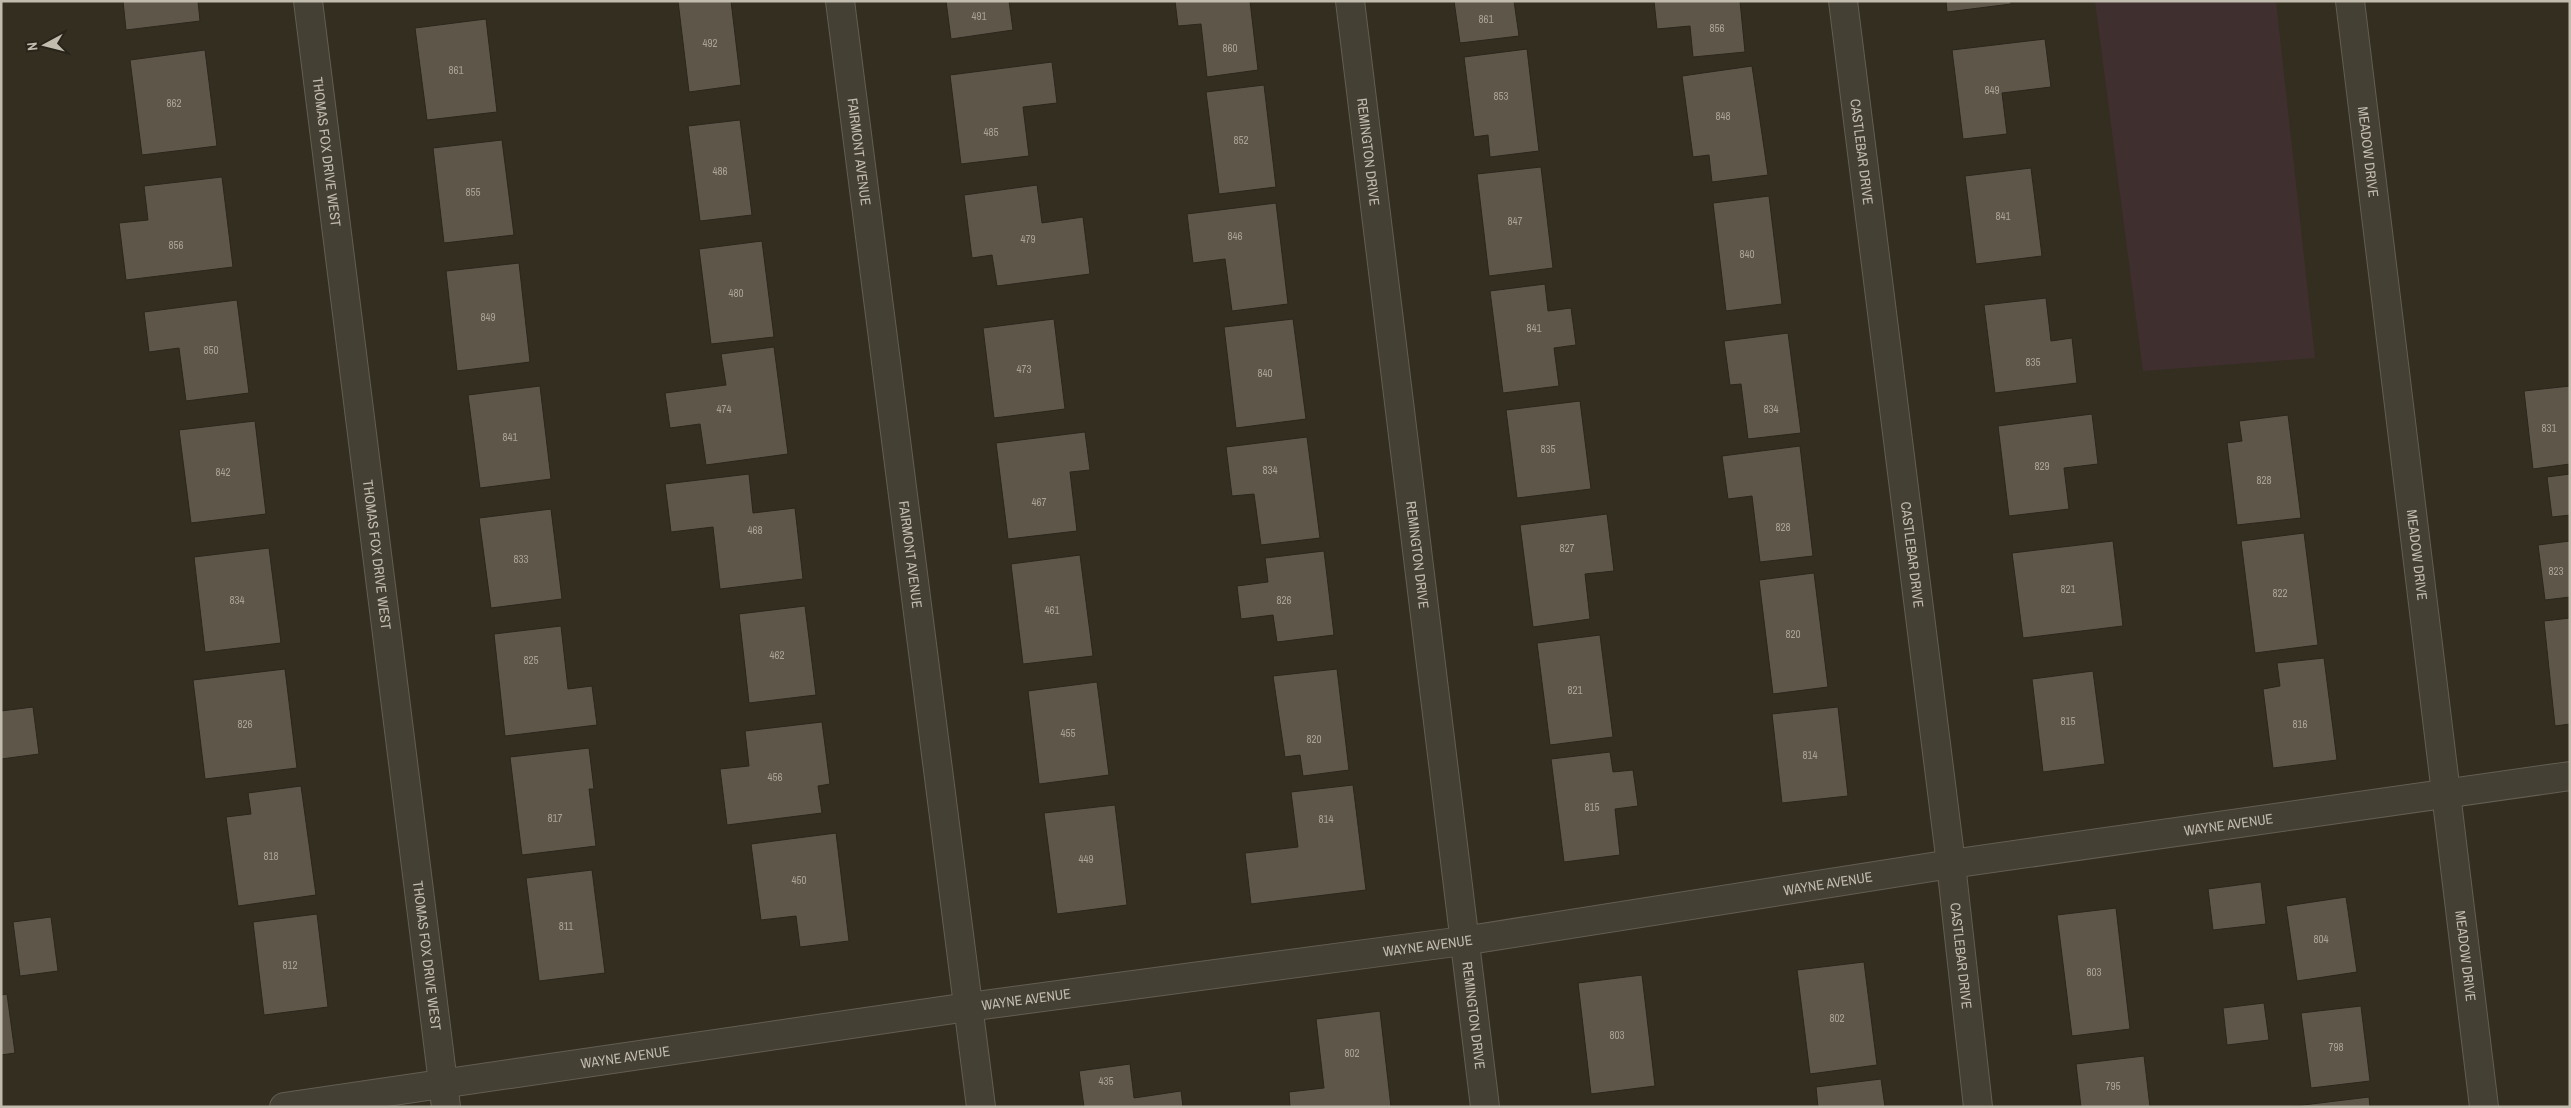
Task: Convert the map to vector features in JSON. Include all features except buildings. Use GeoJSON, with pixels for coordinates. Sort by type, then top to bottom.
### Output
{"type":"FeatureCollection","features":[{"type":"Feature","properties":{"kind":"street","name":"THOMAS FOX DRIVE WEST"},"geometry":{"type":"LineString","coordinates":[[308,1],[445,1095]]}},
{"type":"Feature","properties":{"kind":"street","name":"FAIRMONT AVENUE"},"geometry":{"type":"LineString","coordinates":[[840,1],[981,1107]]}},
{"type":"Feature","properties":{"kind":"street","name":"REMINGTON DRIVE"},"geometry":{"type":"LineString","coordinates":[[1350,1],[1463,941],[1485,1107]]}},
{"type":"Feature","properties":{"kind":"street","name":"CASTLEBAR DRIVE"},"geometry":{"type":"LineString","coordinates":[[1843,1],[1951,864],[1978,1107]]}},
{"type":"Feature","properties":{"kind":"street","name":"MEADOW DRIVE"},"geometry":{"type":"LineString","coordinates":[[2350,1],[2484,1107]]}},
{"type":"Feature","properties":{"kind":"street","name":"WAYNE AVENUE"},"geometry":{"type":"LineString","coordinates":[[284,1107],[445,1095],[968,1007],[1463,941],[1951,864],[2570,776]]}},
{"type":"Feature","properties":{"kind":"shaded area"},"geometry":{"type":"Polygon","coordinates":[[[2095,1],[2276,1],[2315,358],[2143,371],[2095,1]]]}}]}
